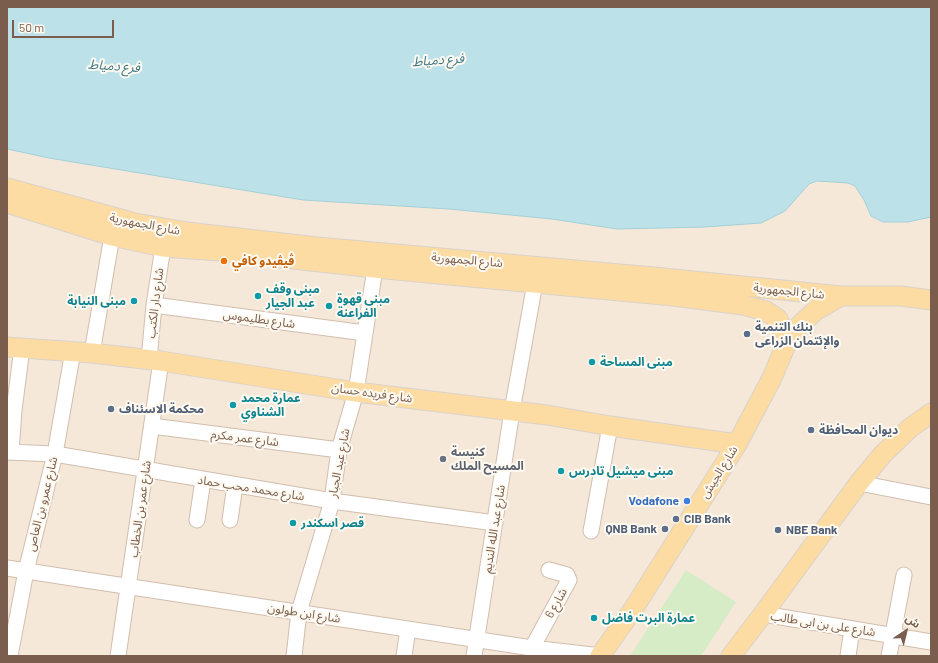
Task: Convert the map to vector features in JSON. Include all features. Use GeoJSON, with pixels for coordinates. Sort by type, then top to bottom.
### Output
{"type":"FeatureCollection","features":[{"type":"Feature","properties":{"kind":"main road","name":"شارع الجمهورية"},"geometry":{"type":"LineString","coordinates":[[7,188],[135,223],[188,232],[317,247],[654,277],[841,296],[901,296],[931,300]]}},
{"type":"Feature","properties":{"kind":"main road","name":"شارع الجمهورية"},"geometry":{"type":"LineString","coordinates":[[7,203],[112,236],[162,247],[220,251],[375,268],[673,296],[743,305],[766,311],[778,319],[783,332],[785,348]]}},
{"type":"Feature","properties":{"kind":"main road","name":"شارع الجيش"},"geometry":{"type":"LineString","coordinates":[[600,656],[634,608],[737,444],[772,378],[785,348],[798,327],[815,311],[841,296]]}},
{"type":"Feature","properties":{"kind":"main road","name":"شارع فريده حسان"},"geometry":{"type":"LineString","coordinates":[[14,348],[73,351],[155,361],[356,392],[512,411],[737,444]]}},
{"type":"Feature","properties":{"kind":"main road"},"geometry":{"type":"LineString","coordinates":[[731,656],[859,483],[883,454],[910,428],[931,413]]}},
{"type":"Feature","properties":{"kind":"street"},"geometry":{"type":"LineString","coordinates":[[7,211],[46,216]]}},
{"type":"Feature","properties":{"kind":"street"},"geometry":{"type":"LineString","coordinates":[[92,353],[112,236]]}},
{"type":"Feature","properties":{"kind":"street","name":"شارع دار الكتب"},"geometry":{"type":"LineString","coordinates":[[155,361],[154,305],[162,247]]}},
{"type":"Feature","properties":{"kind":"street","name":"شارع عبد الجبار"},"geometry":{"type":"LineString","coordinates":[[294,656],[299,612],[332,501],[339,450],[356,392],[375,268]]}},
{"type":"Feature","properties":{"kind":"street","name":"شارع عبد الله النديم"},"geometry":{"type":"LineString","coordinates":[[474,656],[512,411],[535,283]]}},
{"type":"Feature","properties":{"kind":"street","name":"شارع بطليموس"},"geometry":{"type":"LineString","coordinates":[[154,305],[365,333]]}},
{"type":"Feature","properties":{"kind":"street"},"geometry":{"type":"LineString","coordinates":[[9,452],[14,348]]}},
{"type":"Feature","properties":{"kind":"street","name":"شارع عمرو بن العاص"},"geometry":{"type":"LineString","coordinates":[[10,656],[26,571],[55,454],[73,351]]}},
{"type":"Feature","properties":{"kind":"street","name":"شارع عمر بن الخطاب"},"geometry":{"type":"LineString","coordinates":[[118,656],[152,426],[155,361]]}},
{"type":"Feature","properties":{"kind":"street","name":"شارع عمر مكرم"},"geometry":{"type":"LineString","coordinates":[[152,426],[339,450]]}},
{"type":"Feature","properties":{"kind":"street"},"geometry":{"type":"LineString","coordinates":[[591,532],[610,426]]}},
{"type":"Feature","properties":{"kind":"street","name":"شارع محمد محب حماد"},"geometry":{"type":"LineString","coordinates":[[9,452],[55,454],[332,501],[495,522]]}},
{"type":"Feature","properties":{"kind":"street"},"geometry":{"type":"LineString","coordinates":[[197,520],[203,480]]}},
{"type":"Feature","properties":{"kind":"street"},"geometry":{"type":"LineString","coordinates":[[859,483],[931,497]]}},
{"type":"Feature","properties":{"kind":"street"},"geometry":{"type":"LineString","coordinates":[[230,520],[235,485]]}},
{"type":"Feature","properties":{"kind":"street","name":"شارع ابن طولون"},"geometry":{"type":"LineString","coordinates":[[7,568],[477,640],[600,656]]}},
{"type":"Feature","properties":{"kind":"street","name":"شارع 6"},"geometry":{"type":"LineString","coordinates":[[532,648],[569,580],[567,575],[549,570]]}},
{"type":"Feature","properties":{"kind":"street"},"geometry":{"type":"LineString","coordinates":[[889,656],[904,575]]}},
{"type":"Feature","properties":{"kind":"street","name":"شارع على بن ابى طالب"},"geometry":{"type":"LineString","coordinates":[[763,614],[931,642]]}},
{"type":"Feature","properties":{"kind":"street"},"geometry":{"type":"LineString","coordinates":[[404,656],[408,629]]}},
{"type":"Feature","properties":{"kind":"street"},"geometry":{"type":"LineString","coordinates":[[848,656],[852,629]]}},
{"type":"Feature","properties":{"kind":"shaded area"},"geometry":{"type":"Polygon","coordinates":[[[7,7],[931,7],[931,656],[7,656],[7,7]]]}},
{"type":"Feature","properties":{"kind":"green space"},"geometry":{"type":"Polygon","coordinates":[[[686,570],[736,602],[701,656],[630,656],[686,570]]]}},
{"type":"Feature","properties":{"kind":"water","name":"فرع دمياط"},"geometry":{"type":"Polygon","coordinates":[[[7,7],[931,7],[931,217],[908,222],[883,222],[871,216],[864,200],[855,186],[848,183],[817,181],[809,184],[785,211],[761,223],[705,227],[617,229],[552,219],[449,209],[303,200],[49,158],[7,149],[7,7]]]}},
{"type":"Feature","properties":{"kind":"place","name":"ڤيڤيدو كافي"},"geometry":{"type":"Point","coordinates":[224,261]}},
{"type":"Feature","properties":{"kind":"place","name":"مبنى وقف عبد الجيار"},"geometry":{"type":"Point","coordinates":[258,296]}},
{"type":"Feature","properties":{"kind":"place","name":"مبنى النيابة"},"geometry":{"type":"Point","coordinates":[134,301]}},
{"type":"Feature","properties":{"kind":"place","name":"مبنى قهوة الفراعنة"},"geometry":{"type":"Point","coordinates":[329,306]}},
{"type":"Feature","properties":{"kind":"place","name":"بنك التنمية والإئتمان الزراعى"},"geometry":{"type":"Point","coordinates":[747,334]}},
{"type":"Feature","properties":{"kind":"place","name":"مبنى المساحة"},"geometry":{"type":"Point","coordinates":[592,362]}},
{"type":"Feature","properties":{"kind":"place","name":"عمارة محمد الشناوي"},"geometry":{"type":"Point","coordinates":[233,405]}},
{"type":"Feature","properties":{"kind":"place","name":"محكمة الاسئناف"},"geometry":{"type":"Point","coordinates":[111,409]}},
{"type":"Feature","properties":{"kind":"place","name":"ديوان المحافظة"},"geometry":{"type":"Point","coordinates":[811,430]}},
{"type":"Feature","properties":{"kind":"place","name":"كنيسة المسيح الملك"},"geometry":{"type":"Point","coordinates":[443,459]}},
{"type":"Feature","properties":{"kind":"place","name":"مبنى ميشيل تادرس"},"geometry":{"type":"Point","coordinates":[561,471]}},
{"type":"Feature","properties":{"kind":"place","name":"Vodafone"},"geometry":{"type":"Point","coordinates":[687,501]}},
{"type":"Feature","properties":{"kind":"place","name":"CIB Bank"},"geometry":{"type":"Point","coordinates":[676,519]}},
{"type":"Feature","properties":{"kind":"place","name":"قصر اسكندر"},"geometry":{"type":"Point","coordinates":[293,523]}},
{"type":"Feature","properties":{"kind":"place","name":"QNB Bank"},"geometry":{"type":"Point","coordinates":[665,529]}},
{"type":"Feature","properties":{"kind":"place","name":"NBE Bank"},"geometry":{"type":"Point","coordinates":[778,530]}},
{"type":"Feature","properties":{"kind":"place","name":"عمارة البرت فاضل"},"geometry":{"type":"Point","coordinates":[594,618]}}]}
